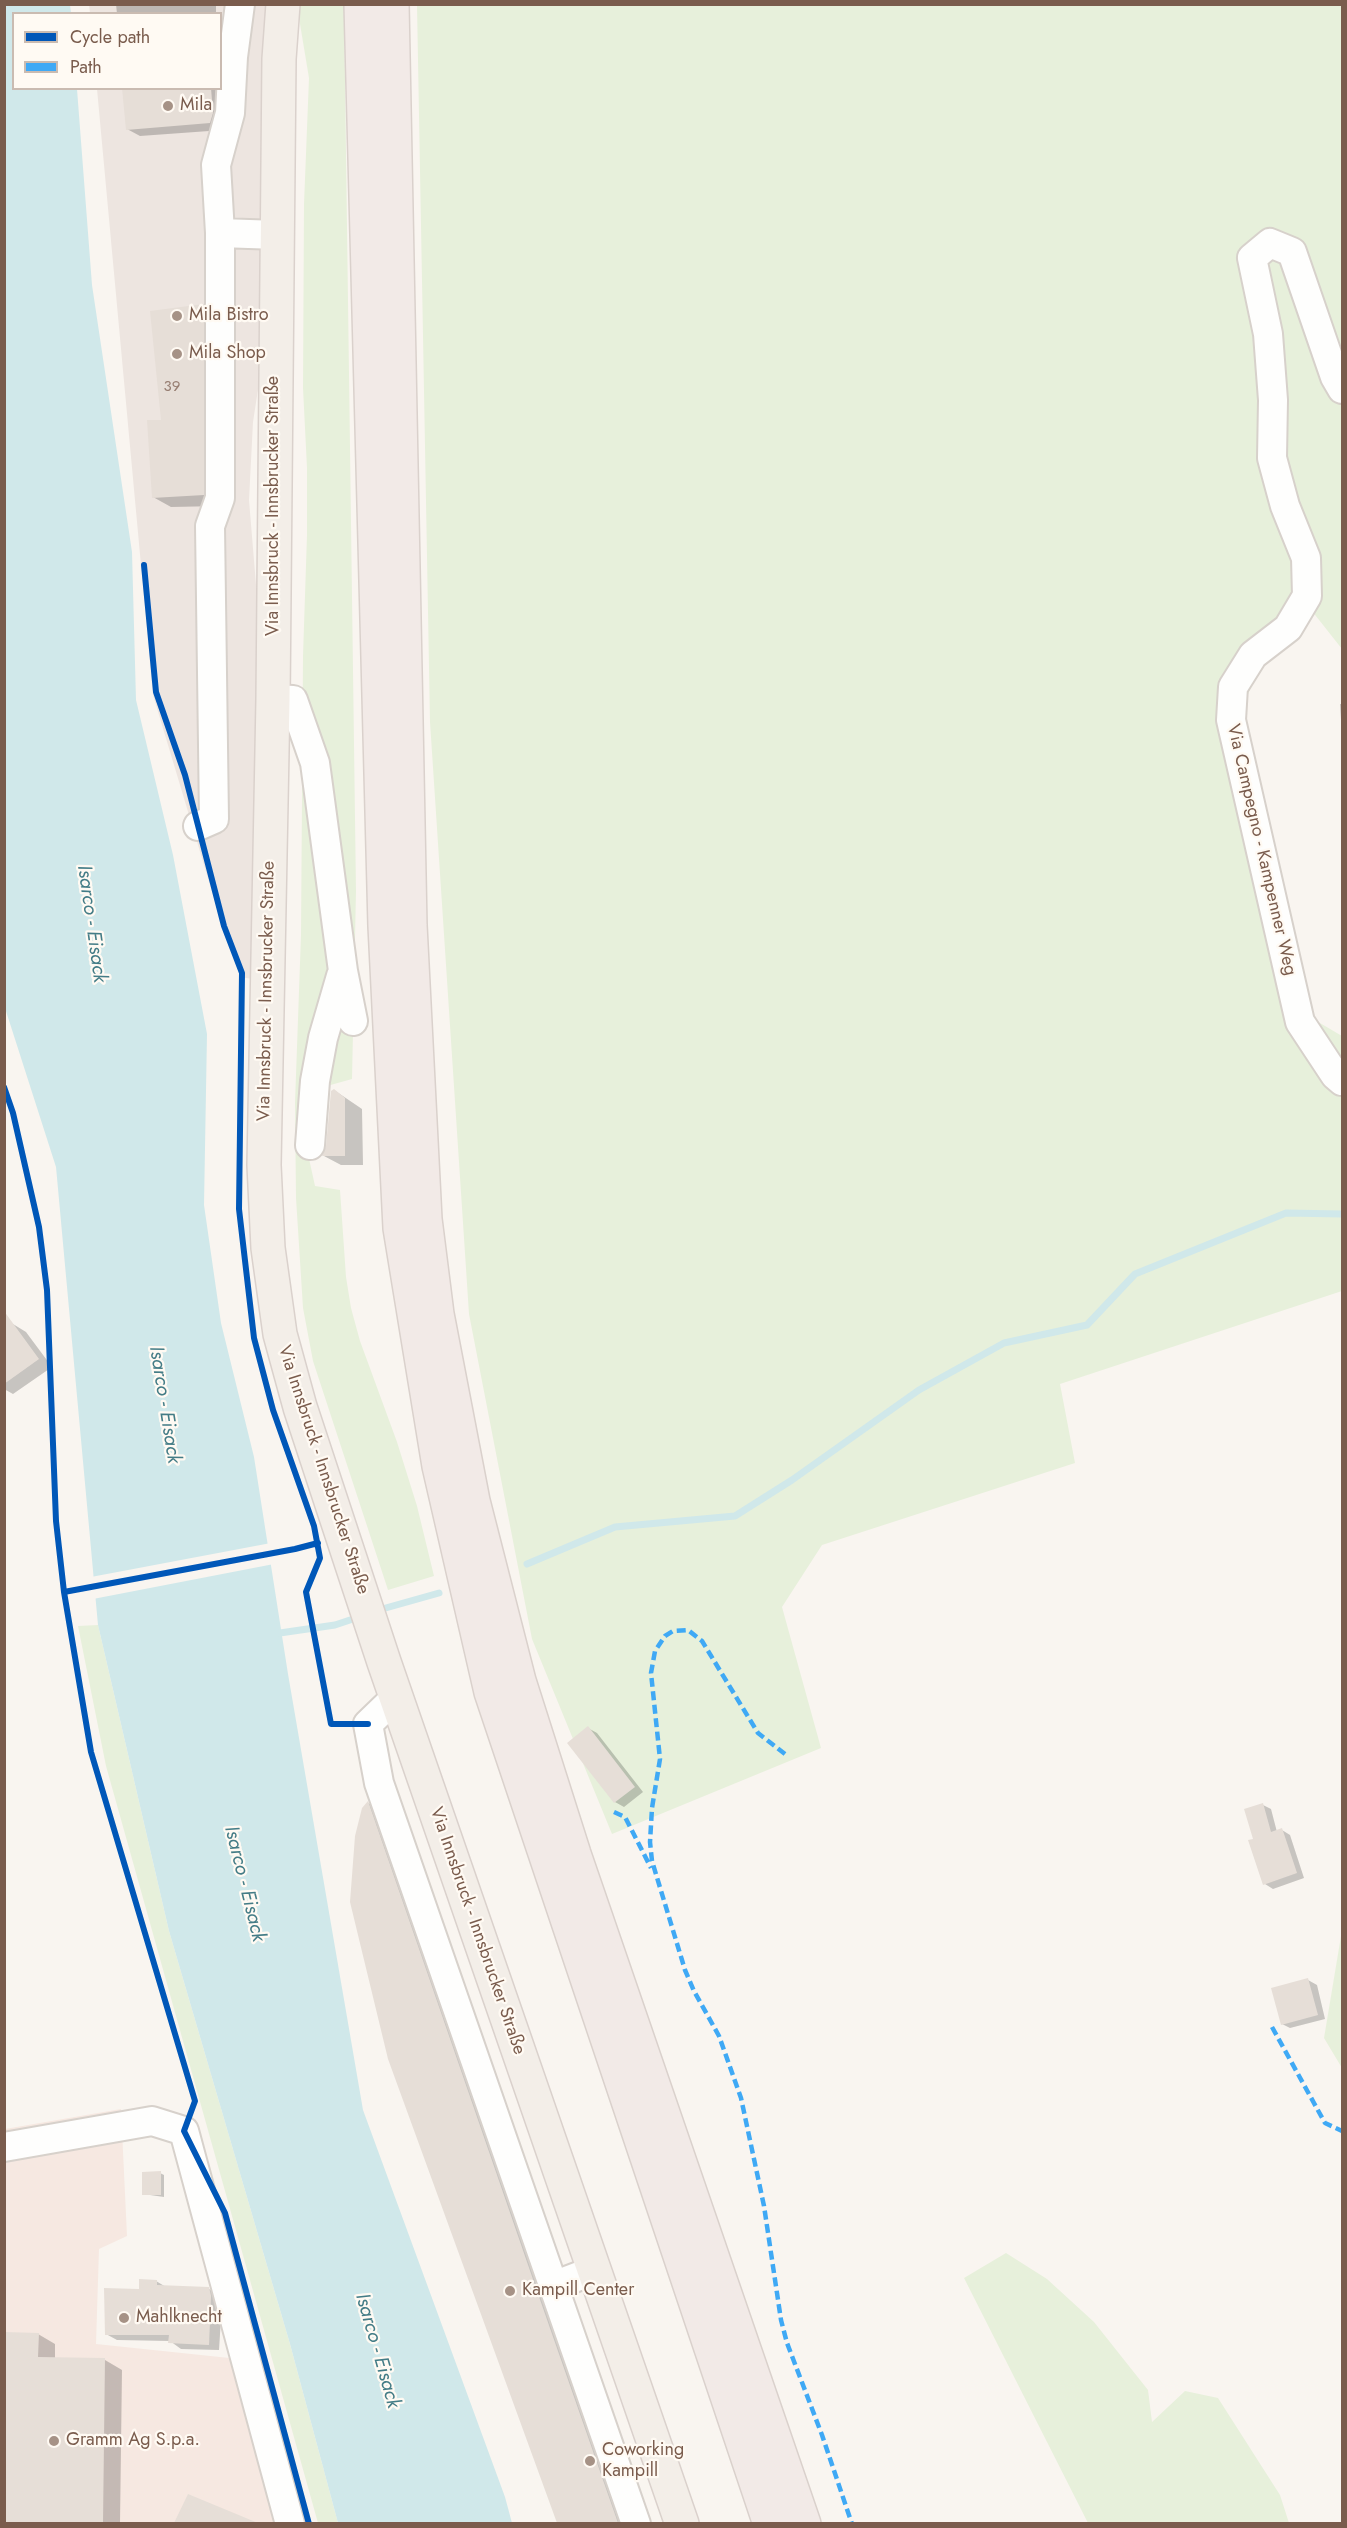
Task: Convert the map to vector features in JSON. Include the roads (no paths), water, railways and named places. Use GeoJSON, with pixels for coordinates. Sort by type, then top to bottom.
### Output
{"type":"FeatureCollection","features":[{"type":"Feature","properties":{"kind":"highway"},"geometry":{"type":"LineString","coordinates":[[361,4],[385,926],[400,1228],[437,1455],[491,1692],[770,2523]]}},
{"type":"Feature","properties":{"kind":"highway"},"geometry":{"type":"LineString","coordinates":[[392,4],[410,925],[425,1219],[437,1314],[473,1501],[522,1692],[574,1854],[804,2523]]}},
{"type":"Feature","properties":{"kind":"main road","name":"Via Innsbruck - Innsbrucker Straße"},"geometry":{"type":"LineString","coordinates":[[283,4],[279,59],[273,475],[273,699],[264,1165],[268,1248],[280,1334],[300,1407],[396,1697],[682,2523]]}},
{"type":"Feature","properties":{"kind":"street"},"geometry":{"type":"LineString","coordinates":[[198,826],[214,819],[210,526],[220,498],[220,233],[216,165],[230,113],[233,57],[240,4]]}},
{"type":"Feature","properties":{"kind":"street"},"geometry":{"type":"LineString","coordinates":[[220,233],[278,236]]}},
{"type":"Feature","properties":{"kind":"street","name":"Via Campegno - Kampenner Weg"},"geometry":{"type":"LineString","coordinates":[[1342,389],[1335,377],[1292,252],[1270,243],[1252,258],[1268,334],[1273,400],[1272,458],[1285,506],[1306,558],[1307,596],[1288,628],[1253,655],[1233,687],[1231,720],[1300,1022],[1335,1076],[1342,1081]]}},
{"type":"Feature","properties":{"kind":"street"},"geometry":{"type":"LineString","coordinates":[[273,699],[293,700],[315,763],[343,971],[353,1021]]}},
{"type":"Feature","properties":{"kind":"street"},"geometry":{"type":"LineString","coordinates":[[310,1145],[315,1081],[323,1038],[343,971]]}},
{"type":"Feature","properties":{"kind":"street"},"geometry":{"type":"LineString","coordinates":[[396,1697],[368,1724],[379,1783],[636,2523]]}},
{"type":"Feature","properties":{"kind":"street"},"geometry":{"type":"LineString","coordinates":[[4,2147],[152,2121],[184,2131],[290,2523]]}},
{"type":"Feature","properties":{"kind":"street"},"geometry":{"type":"LineString","coordinates":[[554,2286],[595,2270]]}},
{"type":"Feature","properties":{"kind":"water","name":"Isarco - Eisack"},"geometry":{"type":"Polygon","coordinates":[[[4,5],[70,5],[71,12],[12,12],[12,90],[77,90],[92,285],[132,552],[136,700],[173,855],[207,1034],[204,1205],[221,1323],[254,1457],[288,1674],[363,2110],[505,2497],[512,2523],[338,2523],[290,2344],[169,1931],[98,1625],[56,1167],[5,1008],[4,5]]]}},
{"type":"Feature","properties":{"kind":"waterway"},"geometry":{"type":"LineString","coordinates":[[527,1564],[615,1527],[735,1516],[792,1480],[919,1390],[1004,1343],[1087,1325],[1135,1274],[1286,1213],[1342,1214]]}},
{"type":"Feature","properties":{"kind":"waterway"},"geometry":{"type":"LineString","coordinates":[[375,1611],[439,1593]]}},
{"type":"Feature","properties":{"kind":"waterway"},"geometry":{"type":"LineString","coordinates":[[273,1634],[335,1625],[359,1617]]}},
{"type":"Feature","properties":{"kind":"place","name":"Mila"},"geometry":{"type":"Point","coordinates":[168,106]}},
{"type":"Feature","properties":{"kind":"place","name":"Mila Bistro"},"geometry":{"type":"Point","coordinates":[177,316]}},
{"type":"Feature","properties":{"kind":"place","name":"Mila Shop"},"geometry":{"type":"Point","coordinates":[177,354]}},
{"type":"Feature","properties":{"kind":"place","name":"Kampill Center"},"geometry":{"type":"Point","coordinates":[510,2291]}},
{"type":"Feature","properties":{"kind":"place","name":"Mahlknecht"},"geometry":{"type":"Point","coordinates":[124,2318]}},
{"type":"Feature","properties":{"kind":"place","name":"Gramm Ag S.p.a."},"geometry":{"type":"Point","coordinates":[54,2441]}},
{"type":"Feature","properties":{"kind":"place","name":"Coworking Kampill"},"geometry":{"type":"Point","coordinates":[590,2461]}}]}
